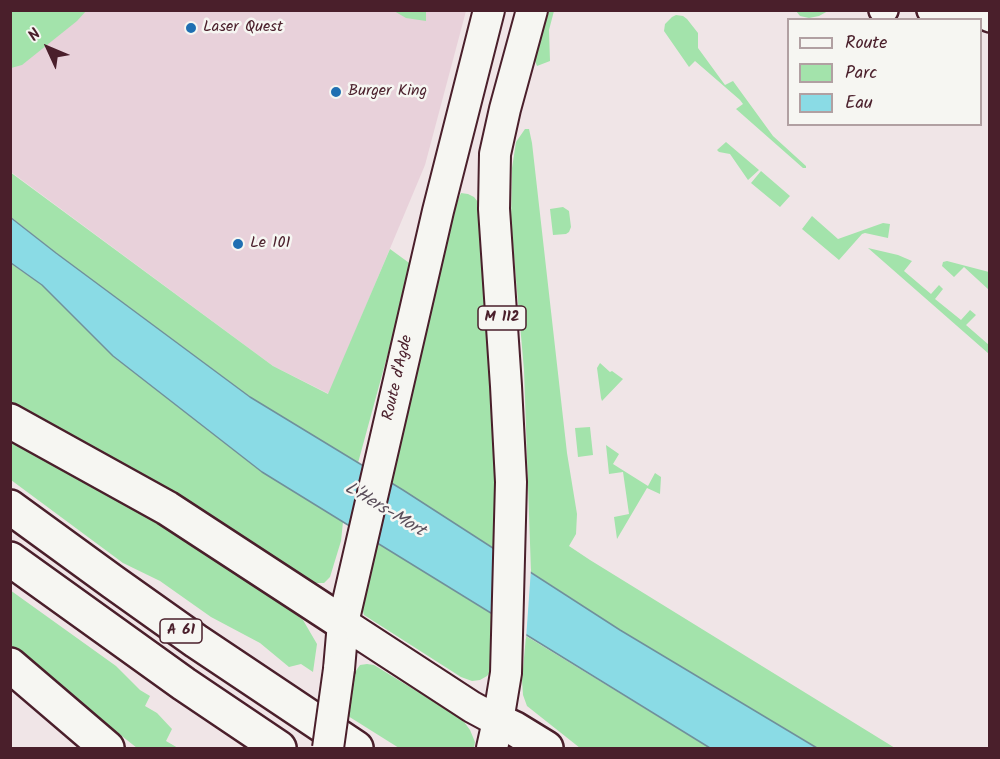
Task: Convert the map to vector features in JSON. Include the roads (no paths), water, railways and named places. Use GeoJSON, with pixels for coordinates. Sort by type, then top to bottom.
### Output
{"type":"FeatureCollection","features":[{"type":"Feature","properties":{"kind":"highway"},"geometry":{"type":"LineString","coordinates":[[10,421],[167,508],[343,623]]}},
{"type":"Feature","properties":{"kind":"highway","name":"A 61"},"geometry":{"type":"LineString","coordinates":[[10,507],[196,641],[356,748]]}},
{"type":"Feature","properties":{"kind":"highway","name":"A 61"},"geometry":{"type":"LineString","coordinates":[[10,559],[174,677],[279,748]]}},
{"type":"Feature","properties":{"kind":"highway"},"geometry":{"type":"LineString","coordinates":[[10,665],[107,748]]}},
{"type":"Feature","properties":{"kind":"highway"},"geometry":{"type":"LineString","coordinates":[[495,735],[514,729],[546,748]]}},
{"type":"Feature","properties":{"kind":"main road","name":"Route d'Agde"},"geometry":{"type":"LineString","coordinates":[[328,748],[343,623],[438,211],[489,10]]}},
{"type":"Feature","properties":{"kind":"main road","name":"M 112"},"geometry":{"type":"LineString","coordinates":[[495,735],[506,673],[512,482],[494,209],[495,154],[532,10]]}},
{"type":"Feature","properties":{"kind":"main road"},"geometry":{"type":"LineString","coordinates":[[343,623],[472,707],[495,735]]}},
{"type":"Feature","properties":{"kind":"street"},"geometry":{"type":"LineString","coordinates":[[931,10],[949,18]]}},
{"type":"Feature","properties":{"kind":"street"},"geometry":{"type":"LineString","coordinates":[[972,10],[990,18]]}},
{"type":"Feature","properties":{"kind":"water","name":"L'Hers-Mort"},"geometry":{"type":"Polygon","coordinates":[[[10,217],[250,397],[403,490],[620,630],[817,748],[710,748],[262,472],[113,356],[42,285],[11,263],[10,217]]]}},
{"type":"Feature","properties":{"kind":"place","name":"Laser Quest"},"geometry":{"type":"Point","coordinates":[191,28]}},
{"type":"Feature","properties":{"kind":"place","name":"Burger King"},"geometry":{"type":"Point","coordinates":[336,92]}},
{"type":"Feature","properties":{"kind":"place","name":"Le 101"},"geometry":{"type":"Point","coordinates":[238,244]}}]}
